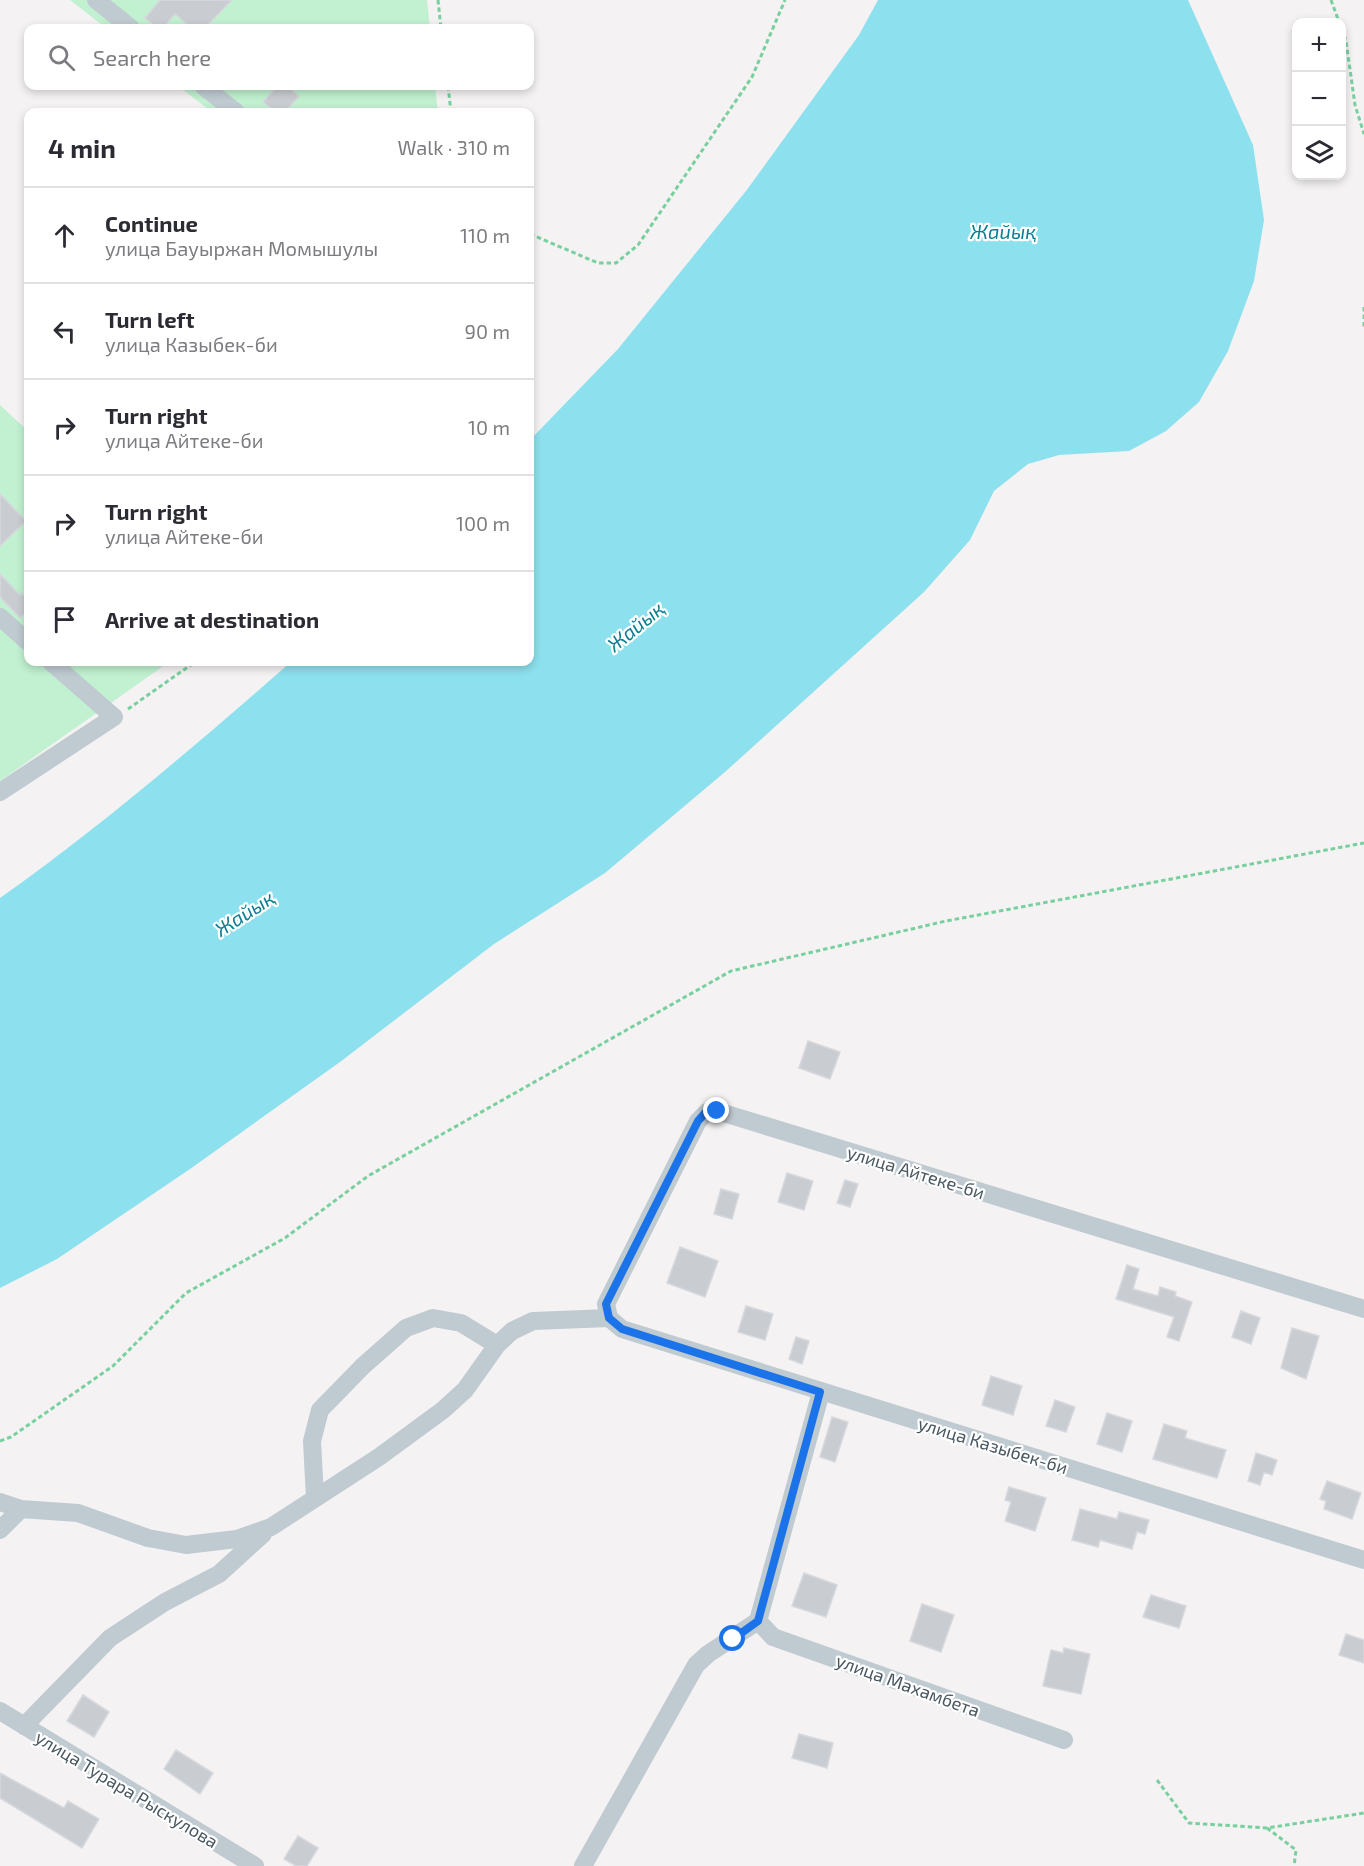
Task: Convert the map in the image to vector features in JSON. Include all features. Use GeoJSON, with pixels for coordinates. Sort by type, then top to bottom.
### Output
{"type":"FeatureCollection","features":[{"type":"Feature","properties":{"kind":"street"},"geometry":{"type":"LineString","coordinates":[[96,0],[126,24]]}},
{"type":"Feature","properties":{"kind":"street"},"geometry":{"type":"LineString","coordinates":[[208,90],[231,108]]}},
{"type":"Feature","properties":{"kind":"street"},"geometry":{"type":"LineString","coordinates":[[0,617],[24,638]]}},
{"type":"Feature","properties":{"kind":"street"},"geometry":{"type":"LineString","coordinates":[[0,792],[114,717],[56,666]]}},
{"type":"Feature","properties":{"kind":"street","name":"улица Айтеке-би"},"geometry":{"type":"LineString","coordinates":[[615,1323],[606,1304],[698,1121],[706,1112],[717,1111],[1364,1309]]}},
{"type":"Feature","properties":{"kind":"street"},"geometry":{"type":"LineString","coordinates":[[315,1498],[312,1441],[320,1410],[363,1365],[406,1328],[433,1318],[452,1321],[461,1323],[497,1345]]}},
{"type":"Feature","properties":{"kind":"street","name":"улица Казыбек-би"},"geometry":{"type":"LineString","coordinates":[[271,1527],[443,1410],[465,1390],[497,1345],[512,1331],[533,1321],[615,1323],[820,1392],[1364,1560]]}},
{"type":"Feature","properties":{"kind":"street"},"geometry":{"type":"LineString","coordinates":[[583,1866],[696,1665],[708,1654],[758,1621],[820,1392]]}},
{"type":"Feature","properties":{"kind":"street"},"geometry":{"type":"LineString","coordinates":[[0,1502],[21,1509],[78,1513],[148,1538],[186,1545],[237,1539],[271,1527]]}},
{"type":"Feature","properties":{"kind":"street"},"geometry":{"type":"LineString","coordinates":[[0,1530],[21,1509]]}},
{"type":"Feature","properties":{"kind":"street"},"geometry":{"type":"LineString","coordinates":[[24,1726],[110,1638],[165,1602],[219,1574],[271,1527]]}},
{"type":"Feature","properties":{"kind":"street","name":"улица Махамбета"},"geometry":{"type":"LineString","coordinates":[[758,1621],[773,1636],[1064,1740]]}},
{"type":"Feature","properties":{"kind":"street","name":"улица Турара Рыскулова"},"geometry":{"type":"LineString","coordinates":[[0,1711],[255,1866]]}},
{"type":"Feature","properties":{"kind":"path"},"geometry":{"type":"LineString","coordinates":[[438,0],[441,24]]}},
{"type":"Feature","properties":{"kind":"path"},"geometry":{"type":"LineString","coordinates":[[534,236],[598,263],[616,263],[638,245],[752,76],[785,0]]}},
{"type":"Feature","properties":{"kind":"path"},"geometry":{"type":"LineString","coordinates":[[1331,0],[1338,18]]}},
{"type":"Feature","properties":{"kind":"path"},"geometry":{"type":"LineString","coordinates":[[1346,41],[1355,105],[1364,134]]}},
{"type":"Feature","properties":{"kind":"path"},"geometry":{"type":"LineString","coordinates":[[448,90],[451,108]]}},
{"type":"Feature","properties":{"kind":"path"},"geometry":{"type":"LineString","coordinates":[[1364,307],[1364,328]]}},
{"type":"Feature","properties":{"kind":"path"},"geometry":{"type":"LineString","coordinates":[[114,717],[189,666]]}},
{"type":"Feature","properties":{"kind":"path"},"geometry":{"type":"LineString","coordinates":[[0,1441],[11,1437],[113,1366],[186,1293],[285,1238],[368,1176],[730,971],[946,921],[1364,843]]}},
{"type":"Feature","properties":{"kind":"path"},"geometry":{"type":"LineString","coordinates":[[1157,1780],[1189,1823],[1267,1828],[1364,1814]]}},
{"type":"Feature","properties":{"kind":"path"},"geometry":{"type":"LineString","coordinates":[[1267,1828],[1296,1850],[1294,1866]]}},
{"type":"Feature","properties":{"kind":"green space"},"geometry":{"type":"Polygon","coordinates":[[[70,0],[427,0],[430,24],[101,24],[70,0]]]}},
{"type":"Feature","properties":{"kind":"green space"},"geometry":{"type":"Polygon","coordinates":[[[183,90],[435,90],[438,108],[207,108],[183,90]]]}},
{"type":"Feature","properties":{"kind":"green space"},"geometry":{"type":"Polygon","coordinates":[[[0,405],[24,427],[24,666],[163,666],[0,781],[0,405]]]}},
{"type":"Feature","properties":{"kind":"water","name":"Жайық"},"geometry":{"type":"Polygon","coordinates":[[[878,0],[1188,0],[1253,145],[1264,220],[1254,281],[1228,351],[1199,402],[1166,431],[1129,451],[1059,455],[1028,464],[994,491],[970,540],[924,592],[725,772],[605,873],[494,944],[340,1062],[190,1169],[57,1259],[0,1288],[0,898],[38,871],[185,754],[286,666],[534,666],[534,436],[618,349],[746,191],[859,35],[878,0]]]}},
{"type":"Feature","properties":{"kind":"building"},"geometry":{"type":"Polygon","coordinates":[[[160,0],[232,0],[209,24],[186,24],[175,14],[166,24],[152,24],[145,18],[160,0]]]}},
{"type":"Feature","properties":{"kind":"building"},"geometry":{"type":"Polygon","coordinates":[[[274,90],[292,90],[299,96],[288,108],[271,108],[263,102],[274,90]]]}},
{"type":"Feature","properties":{"kind":"building"},"geometry":{"type":"Polygon","coordinates":[[[0,494],[24,519],[24,523],[0,546],[0,494]]]}},
{"type":"Feature","properties":{"kind":"building"},"geometry":{"type":"Polygon","coordinates":[[[0,574],[20,595],[22,593],[24,595],[24,614],[20,618],[0,597],[0,574]]]}},
{"type":"Feature","properties":{"kind":"building"},"geometry":{"type":"Polygon","coordinates":[[[808,1041],[840,1052],[830,1079],[799,1068],[808,1041]]]}},
{"type":"Feature","properties":{"kind":"building"},"geometry":{"type":"Polygon","coordinates":[[[787,1173],[813,1181],[804,1210],[778,1202],[787,1173]]]}},
{"type":"Feature","properties":{"kind":"building"},"geometry":{"type":"Polygon","coordinates":[[[845,1180],[858,1184],[850,1207],[837,1203],[845,1180]]]}},
{"type":"Feature","properties":{"kind":"building"},"geometry":{"type":"Polygon","coordinates":[[[721,1189],[739,1194],[732,1219],[714,1214],[721,1189]]]}},
{"type":"Feature","properties":{"kind":"building"},"geometry":{"type":"Polygon","coordinates":[[[680,1247],[718,1261],[705,1297],[667,1283],[680,1247]]]}},
{"type":"Feature","properties":{"kind":"building"},"geometry":{"type":"Polygon","coordinates":[[[1127,1265],[1139,1269],[1133,1289],[1158,1296],[1160,1287],[1176,1292],[1175,1296],[1192,1302],[1179,1341],[1167,1337],[1174,1317],[1116,1299],[1127,1265]]]}},
{"type":"Feature","properties":{"kind":"building"},"geometry":{"type":"Polygon","coordinates":[[[746,1306],[773,1314],[765,1340],[738,1332],[746,1306]]]}},
{"type":"Feature","properties":{"kind":"building"},"geometry":{"type":"Polygon","coordinates":[[[1241,1311],[1260,1318],[1251,1344],[1232,1337],[1241,1311]]]}},
{"type":"Feature","properties":{"kind":"building"},"geometry":{"type":"Polygon","coordinates":[[[1292,1328],[1319,1336],[1306,1379],[1281,1368],[1292,1328]]]}},
{"type":"Feature","properties":{"kind":"building"},"geometry":{"type":"Polygon","coordinates":[[[796,1337],[809,1341],[802,1364],[789,1359],[796,1337]]]}},
{"type":"Feature","properties":{"kind":"building"},"geometry":{"type":"Polygon","coordinates":[[[991,1376],[1022,1386],[1013,1415],[982,1405],[991,1376]]]}},
{"type":"Feature","properties":{"kind":"building"},"geometry":{"type":"Polygon","coordinates":[[[1055,1400],[1075,1407],[1066,1432],[1046,1426],[1055,1400]]]}},
{"type":"Feature","properties":{"kind":"building"},"geometry":{"type":"Polygon","coordinates":[[[1107,1413],[1132,1421],[1122,1452],[1097,1444],[1107,1413]]]}},
{"type":"Feature","properties":{"kind":"building"},"geometry":{"type":"Polygon","coordinates":[[[832,1417],[848,1422],[835,1462],[820,1457],[832,1417]]]}},
{"type":"Feature","properties":{"kind":"building"},"geometry":{"type":"Polygon","coordinates":[[[1164,1424],[1187,1431],[1185,1438],[1226,1450],[1217,1478],[1153,1459],[1164,1424]]]}},
{"type":"Feature","properties":{"kind":"building"},"geometry":{"type":"Polygon","coordinates":[[[1256,1453],[1277,1460],[1272,1475],[1264,1472],[1260,1485],[1248,1481],[1256,1453]]]}},
{"type":"Feature","properties":{"kind":"building"},"geometry":{"type":"Polygon","coordinates":[[[1327,1481],[1361,1493],[1352,1519],[1324,1509],[1326,1501],[1320,1499],[1327,1481]]]}},
{"type":"Feature","properties":{"kind":"building"},"geometry":{"type":"Polygon","coordinates":[[[1009,1487],[1046,1498],[1035,1531],[1005,1521],[1011,1502],[1005,1500],[1009,1487]]]}},
{"type":"Feature","properties":{"kind":"building"},"geometry":{"type":"Polygon","coordinates":[[[1080,1509],[1117,1519],[1119,1512],[1149,1520],[1145,1534],[1137,1532],[1132,1549],[1100,1540],[1098,1547],[1072,1540],[1080,1509]]]}},
{"type":"Feature","properties":{"kind":"building"},"geometry":{"type":"Polygon","coordinates":[[[804,1573],[837,1585],[826,1617],[792,1606],[804,1573]]]}},
{"type":"Feature","properties":{"kind":"building"},"geometry":{"type":"Polygon","coordinates":[[[1151,1595],[1186,1606],[1179,1628],[1143,1617],[1151,1595]]]}},
{"type":"Feature","properties":{"kind":"building"},"geometry":{"type":"Polygon","coordinates":[[[922,1604],[954,1615],[941,1652],[910,1641],[922,1604]]]}},
{"type":"Feature","properties":{"kind":"building"},"geometry":{"type":"Polygon","coordinates":[[[1346,1634],[1364,1640],[1364,1663],[1339,1655],[1346,1634]]]}},
{"type":"Feature","properties":{"kind":"building"},"geometry":{"type":"Polygon","coordinates":[[[1064,1648],[1090,1654],[1081,1694],[1043,1686],[1051,1650],[1063,1653],[1064,1648]]]}},
{"type":"Feature","properties":{"kind":"building"},"geometry":{"type":"Polygon","coordinates":[[[83,1695],[109,1712],[94,1737],[67,1721],[83,1695]]]}},
{"type":"Feature","properties":{"kind":"building"},"geometry":{"type":"Polygon","coordinates":[[[799,1734],[833,1743],[827,1768],[792,1758],[799,1734]]]}},
{"type":"Feature","properties":{"kind":"building"},"geometry":{"type":"Polygon","coordinates":[[[176,1750],[213,1773],[200,1794],[164,1769],[176,1750]]]}},
{"type":"Feature","properties":{"kind":"building"},"geometry":{"type":"Polygon","coordinates":[[[0,1773],[64,1808],[68,1801],[99,1819],[82,1848],[0,1798],[0,1773]]]}},
{"type":"Feature","properties":{"kind":"building"},"geometry":{"type":"Polygon","coordinates":[[[298,1836],[318,1848],[307,1866],[296,1866],[284,1859],[298,1836]]]}},
{"type":"Feature","properties":{"kind":"route"},"geometry":{"type":"LineString","coordinates":[[717,1111],[706,1112],[698,1121],[606,1304],[609,1318],[622,1329],[820,1392],[758,1621],[733,1639]]}}]}
